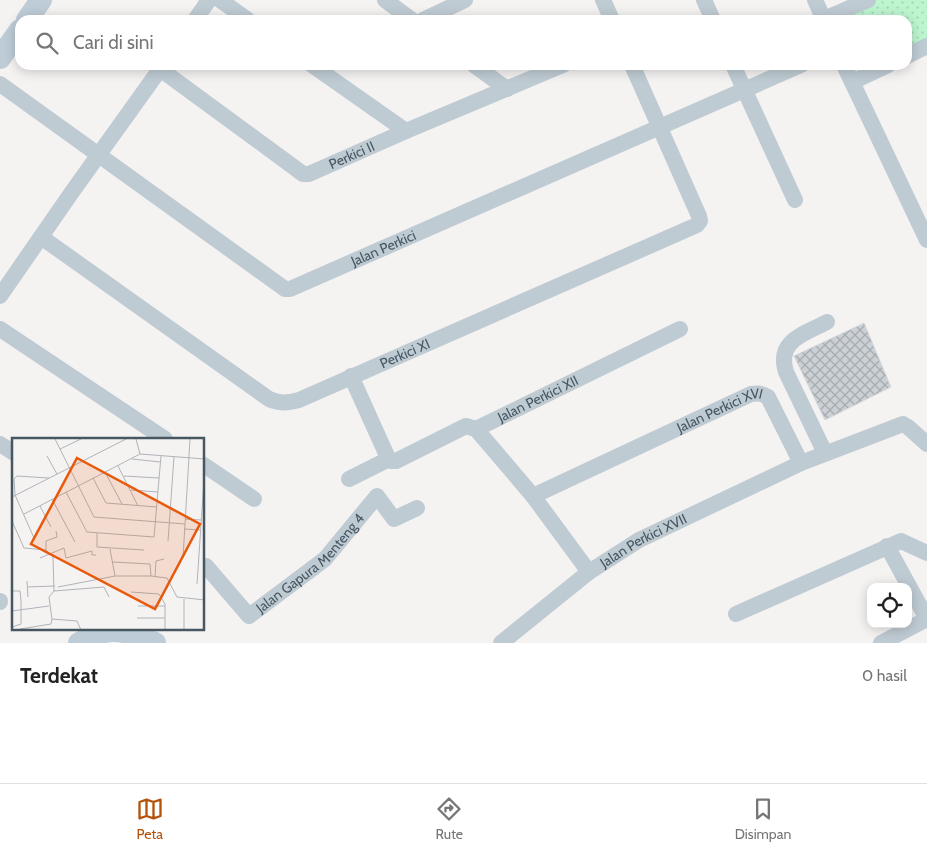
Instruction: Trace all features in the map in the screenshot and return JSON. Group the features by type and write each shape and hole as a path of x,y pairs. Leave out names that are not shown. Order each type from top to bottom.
{"street":[{"path":"30,15 41,0"},
{"path":"198,15 209,0"},
{"path":"220,0 241,15"},
{"path":"384,0 405,15"},
{"path":"434,15 465,0"},
{"path":"603,0 610,15"},
{"path":"704,0 711,15"},
{"path":"815,0 822,15"},
{"path":"833,15 868,0"},
{"path":"0,58 15,37"},
{"path":"912,54 927,46"},
{"path":"0,296 160,70"},
{"name":"Perkici II","path":"166,70 303,174 309,174 552,70"},
{"path":"319,70 406,131"},
{"path":"481,70 507,89"},
{"path":"634,70 660,128"},
{"path":"736,70 795,200"},
{"name":"Jalan Perkici","path":"0,84 285,289 290,289 790,70"},
{"path":"846,70 927,240"},
{"path":"852,82 877,70"},
{"name":"Perkici XI","path":"41,237 269,399 278,403 294,401 697,224 700,221 699,216 660,128"},
{"path":"825,453 786,372 784,355 787,346 827,322"},
{"path":"0,329 164,438"},
{"name":"Jalan Perkici XII","path":"349,479 466,426 476,429 680,330"},
{"path":"351,376 392,460"},
{"name":"Jalan Perkici XVI","path":"533,496 751,394 757,393 762,393 768,397 801,462"},
{"path":"801,462 903,424 927,444"},
{"path":"476,429 533,496 589,572"},
{"path":"0,444 12,452"},
{"name":"Jalan Perkici XVII","path":"501,643 589,572 638,540 801,462"},
{"path":"205,466 254,499"},
{"name":"Jalan Gapura Menteng 4","path":"205,567 249,616 325,559 377,496 394,520 417,508"},
{"path":"736,614 901,541 927,554"},
{"path":"881,643 927,619 887,546"},
{"path":"79,643 106,630 120,631 150,639"}],"green space":[{"path":"868,0 927,0 927,46 912,54 912,15 835,15"}],"building":[{"path":"864,323 891,387 825,420 794,356"}]}
